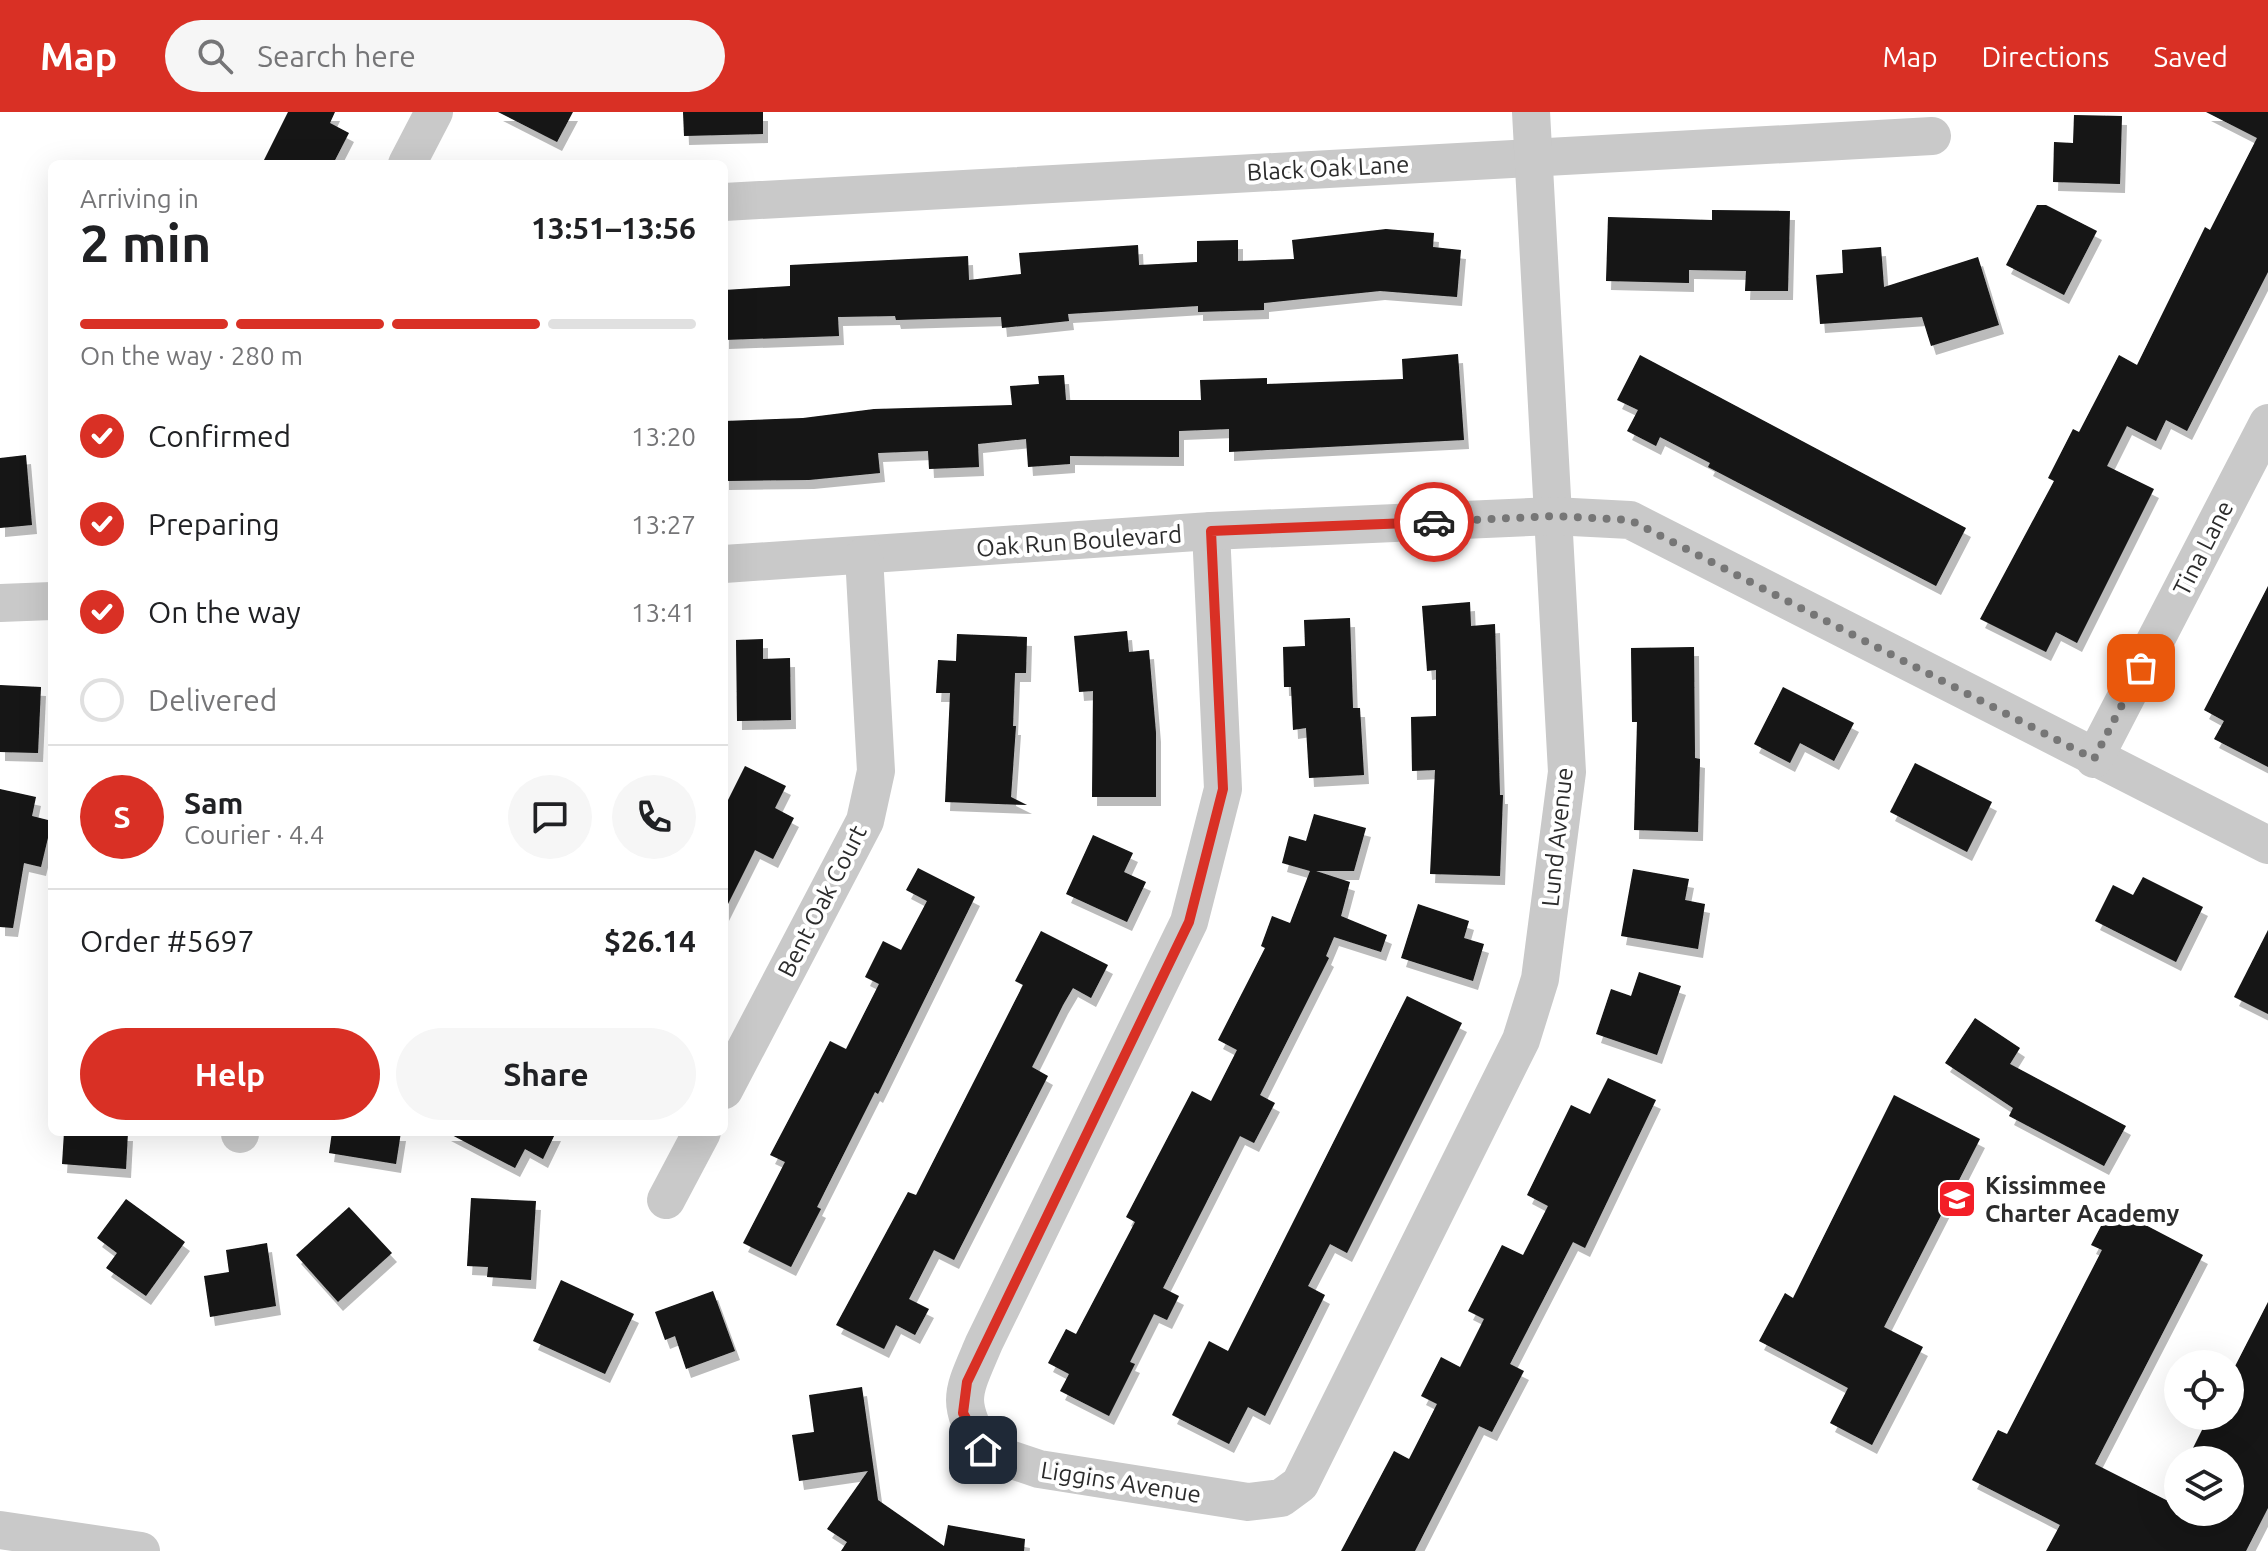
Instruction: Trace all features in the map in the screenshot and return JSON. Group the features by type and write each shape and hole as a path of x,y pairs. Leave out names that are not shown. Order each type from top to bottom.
{"street":[{"path":"411,160 434,112"},
{"name":"Lund Avenue","path":"1281,1498 1300,1484 1321,1442 1521,1040 1540,979 1567,772 1531,112"},
{"name":"Black Oak Lane","path":"728,202 1932,136"},
{"name":"Tina Lane","path":"2094,759 2268,423"},
{"name":"Oak Run Boulevard","path":"728,564 1211,531 1553,516 1630,520 2268,845"},
{"name":"Liggins Avenue","path":"1211,531 1223,789 1198,893 1189,922 984,1343 967,1382 963,1413 983,1450 1039,1469 1248,1502 1281,1498"},
{"name":"Bent Oak Court","path":"728,1082 865,821 876,771 864,556"},
{"path":"0,603 48,601"},
{"path":"666,1200 700,1136"},
{"path":"0,1530 141,1551"}],"building":[{"path":"288,112 335,112 330,123 349,133 335,160 264,160"},
{"path":"498,112 573,112 557,142"},
{"path":"683,112 763,112 763,134 684,136"},
{"path":"2206,112 2268,112 2268,272 2187,431 2166,420 2156,441 2127,426 2107,466 2154,489 2077,643 2056,632 2046,652 1980,619 2054,481 2048,478 2073,429 2079,432 2119,355 2137,365 2205,227 2210,230 2257,138"},
{"path":"2074,115 2122,116 2120,184 2053,182 2054,142 2073,143"},
{"path":"2037,205 2046,205 2097,231 2064,295 2006,265"},
{"path":"1712,210 1790,211 1788,291 1745,291 1746,271 1689,270 1689,283 1606,281 1608,217 1712,220"},
{"path":"1386,229 1434,233 1433,247 1461,250 1457,297 1380,291 1264,303 1264,310 1198,312 1198,306 1068,314 1069,321 1002,328 1001,317 896,320 895,316 838,317 839,336 728,340 728,290 790,286 790,265 968,256 969,280 1021,274 1019,253 1138,245 1139,265 1197,262 1197,241 1238,240 1238,261 1294,259 1292,240"},
{"path":"1881,247 1884,287 1978,257 1999,325 1931,346 1922,317 1820,324 1816,275 1843,273 1842,250"},
{"path":"1458,354 1464,440 1229,452 1229,429 1179,431 1179,457 1070,456 1070,464 1028,467 1026,439 978,444 979,467 929,469 928,451 878,453 880,473 809,480 728,481 728,421 803,418 874,409 1012,405 1010,386 1039,384 1038,376 1064,375 1066,400 1201,400 1200,380 1267,378 1267,384 1403,379 1402,359"},
{"path":"1640,355 1966,528 1936,586 1708,467 1710,463 1660,437 1656,446 1627,431 1638,410 1617,400"},
{"path":"26,455 32,525 0,528 0,458"},
{"path":"2268,586 2268,767 2214,739 2224,721 2204,710"},
{"path":"1470,602 1471,626 1495,624 1500,795 1503,795 1500,876 1430,874 1435,770 1412,771 1411,717 1436,716 1436,670 1427,671 1422,606"},
{"path":"1350,618 1353,708 1360,708 1364,775 1309,778 1306,728 1293,730 1291,687 1284,687 1283,647 1305,646 1304,620"},
{"path":"1127,631 1129,652 1149,650 1156,733 1156,797 1092,797 1093,691 1079,692 1074,636"},
{"path":"957,634 1027,637 1026,673 1015,673 1013,726 1016,726 1011,797 1027,805 945,802 950,693 936,693 938,660 956,661"},
{"path":"763,639 763,659 790,658 791,720 737,721 736,640"},
{"path":"1694,647 1695,758 1700,759 1698,832 1634,830 1637,722 1632,722 1631,648"},
{"path":"0,685 41,687 38,753 0,752"},
{"path":"1783,687 1854,723 1834,761 1800,743 1790,763 1754,744"},
{"path":"1915,763 1992,802 1967,852 1890,812"},
{"path":"745,766 786,786 775,808 794,818 773,859 755,850 728,904 728,800"},
{"path":"0,789 36,797 32,816 48,820 48,838 41,867 24,863 13,928 0,927"},
{"path":"1314,814 1366,828 1354,871 1316,871 1350,882 1341,916 1387,935 1381,952 1334,937 1326,956 1329,958 1260,1095 1275,1103 1254,1143 1240,1136 1163,1288 1179,1296 1167,1320 1154,1314 1130,1362 1135,1364 1109,1416 1060,1391 1069,1374 1048,1363 1066,1329 1076,1334 1135,1222 1126,1217 1192,1091 1211,1101 1237,1050 1218,1040 1265,948 1261,946 1272,916 1290,923 1310,871 1282,863 1289,836 1306,841"},
{"path":"1093,835 1133,853 1124,872 1146,882 1127,922 1066,894"},
{"path":"918,868 975,897 878,1094 875,1092 817,1207 821,1209 791,1267 743,1243 785,1162 770,1155 830,1041 846,1049 879,984 865,977 883,941 901,950 927,901 906,890"},
{"path":"1633,869 1689,879 1685,900 1705,904 1698,949 1621,936"},
{"path":"2143,877 2203,907 2176,962 2095,921 2113,885 2133,895"},
{"path":"1418,904 1469,921 1464,938 1484,944 1473,981 1401,958"},
{"path":"2268,930 2268,1014 2234,997"},
{"path":"1041,931 1108,965 1091,998 1073,988 1063,1005 1032,1067 1048,1076 954,1260 934,1250 909,1299 929,1309 915,1335 896,1325 884,1349 836,1325 908,1192 916,1195 1023,985 1015,981"},
{"path":"1639,972 1681,986 1657,1055 1596,1034 1611,989 1631,996"},
{"path":"1407,996 1462,1023 1347,1253 1330,1244 1308,1286 1325,1295 1265,1416 1248,1407 1229,1444 1172,1415 1209,1341 1228,1351"},
{"path":"1975,1018 2020,1048 2010,1064 2126,1126 2104,1166 2009,1116 2013,1108 1945,1063"},
{"path":"1608,1078 1656,1100 1585,1248 1573,1242 1510,1364 1524,1371 1492,1432 1479,1426 1415,1551 1341,1551 1394,1451 1409,1459 1437,1404 1421,1396 1441,1357 1460,1367 1484,1319 1468,1311 1502,1245 1523,1255 1548,1206 1527,1195 1571,1105 1590,1114"},
{"path":"1894,1095 1980,1139 1884,1327 1923,1347 1872,1445 1830,1423 1848,1388 1759,1341 1785,1293 1793,1298"},
{"path":"64,1136 128,1136 126,1169 62,1164"},
{"path":"331,1136 400,1136 396,1164 329,1153"},
{"path":"454,1136 554,1136 543,1159 525,1149 515,1168"},
{"path":"471,1198 536,1201 531,1280 487,1277 488,1267 467,1266"},
{"path":"126,1199 185,1242 146,1296 106,1268 117,1253 97,1238"},
{"path":"349,1207 392,1253 338,1302 296,1255"},
{"path":"2111,1207 2203,1255 2095,1464 2164,1499 2164,1526 2244,1526 2244,1446 2194,1446 2202,1430 2244,1430 2243,1350 2268,1302 2268,1508 2246,1551 2046,1551 2060,1525 1972,1480 1998,1430 2007,1434 2102,1250 2091,1245"},
{"path":"267,1243 276,1306 210,1317 204,1276 229,1272 226,1250"},
{"path":"561,1280 634,1314 605,1374 533,1341"},
{"path":"713,1291 735,1351 686,1369 675,1336 665,1340 655,1312"},
{"path":"862,1387 878,1500 944,1546 948,1525 1025,1539 1024,1551 841,1551 847,1542 827,1529 868,1471 799,1481 792,1435 814,1432 809,1395"}],"way so far":[{"path":"1434,522 1553,516 1604,516 1630,520 2094,759 2141,668"}],"place":[{"name":"Kissimmee Charter Academy","path":"1957,1199"}],"route":[{"path":"983,1450 963,1413 967,1382 1189,922 1214,833 1223,789 1211,531 1434,522"}]}
